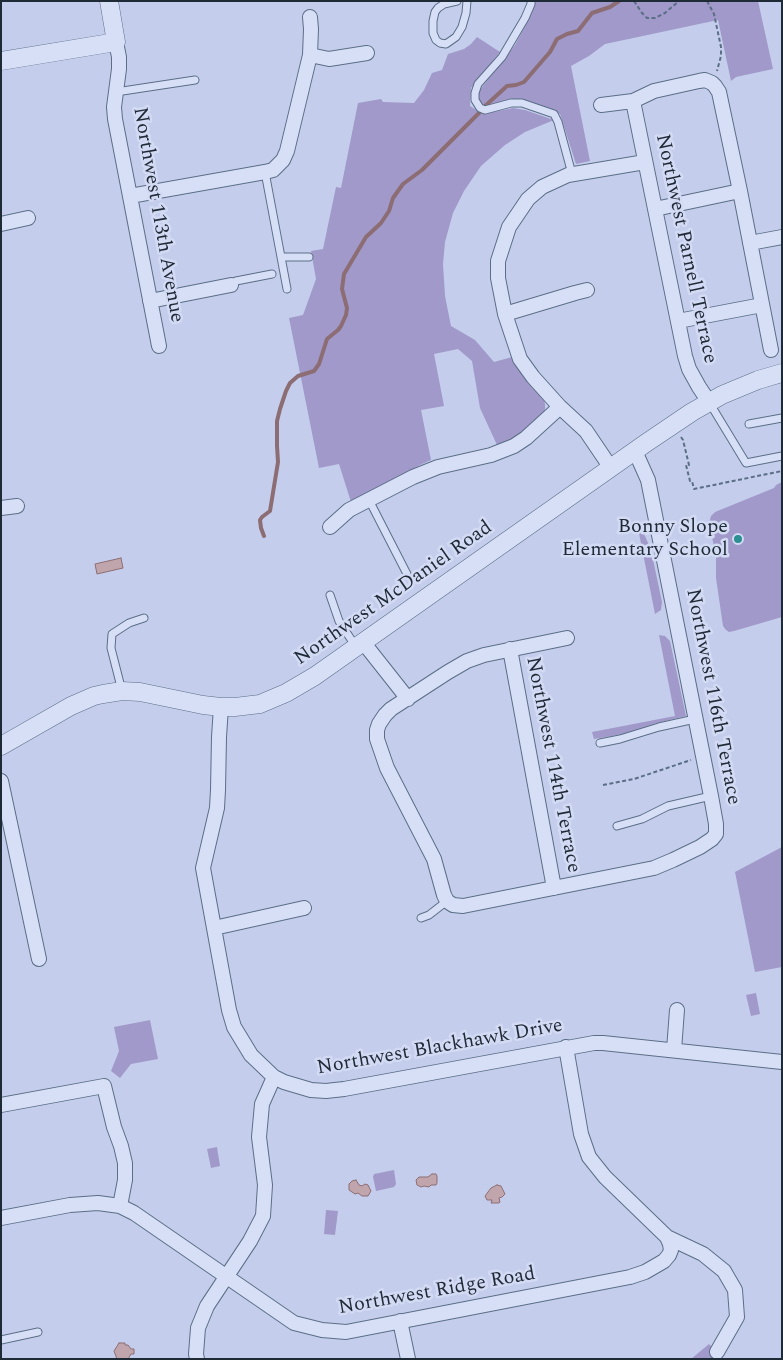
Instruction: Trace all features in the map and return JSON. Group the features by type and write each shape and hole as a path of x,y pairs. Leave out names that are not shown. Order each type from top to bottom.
{"street":[{"name":"Northwest 113th Avenue","path":"109,1 119,69 114,107 115,119 159,346"},
{"path":"130,196 273,170 283,160 287,151 310,55 310,17"},
{"path":"1,61 116,42"},
{"path":"310,55 329,59 367,53"},
{"path":"601,105 633,101 654,91 706,80 712,83 719,92 771,350"},
{"name":"Northwest Parnell Terrace","path":"633,101 685,356 698,387 709,402"},
{"path":"611,468 586,431 560,407 533,377 520,359 505,314 498,278 498,260 509,227 528,199 542,187 572,174 645,162"},
{"path":"655,209 740,192"},
{"path":"1,224 28,218"},
{"path":"750,243 782,237"},
{"path":"150,301 231,285"},
{"path":"505,314 587,290"},
{"path":"678,322 762,305"},
{"name":"Northwest McDaniel Road","path":"1,746 77,703 94,696 122,691 140,692 221,707 235,707 260,704 286,693 316,676 672,425 709,402 758,380 782,373"},
{"path":"330,527 349,510 427,470 491,455 514,446 526,438 560,407"},
{"name":"Northwest 116th Terrace","path":"554,888 654,868 709,842 715,836 716,826 711,796 648,480 635,451"},
{"path":"1,508 17,506"},
{"path":"554,888 463,906 453,905 442,890 434,859 389,773 376,736 379,724 388,712 467,661 510,649 567,638"},
{"path":"360,644 408,698"},
{"name":"Northwest 114th Terrace","path":"510,649 554,888"},
{"name":"Northwest Blackhawk Drive","path":"221,707 217,808 203,868 229,1010 234,1027 250,1055 274,1078 311,1090 335,1090 566,1047 603,1043 782,1062"},
{"path":"1,781 39,959"},
{"path":"214,928 304,908"},
{"path":"674,1050 677,1010"},
{"path":"566,1047 581,1134 589,1157 605,1177 667,1236 703,1254 724,1271 735,1290 737,1317 717,1352"},
{"path":"197,1359 198,1328 207,1306 250,1241 263,1216 265,1185 259,1137 262,1104 274,1078"},
{"path":"1,1105 104,1086 125,1163 125,1180 120,1206"},
{"name":"Northwest Ridge Road","path":"1,1218 70,1205 98,1203 120,1206 134,1213 294,1323 322,1330 346,1332 630,1277 656,1267 664,1261 671,1250 667,1236"},
{"path":"400,1321 408,1359"}],"lane":[{"path":"457,1 444,4 435,12 433,33 436,40 440,43 446,44 456,37 462,27 467,1"},
{"path":"531,1 525,18 502,57 478,84 474,93 475,100 480,108 485,110 511,103 522,103 554,114 558,122 572,174"},
{"path":"116,92 195,80"},
{"path":"265,172 287,289"},
{"path":"281,257 309,257"},
{"path":"231,285 236,281 272,274"},
{"path":"709,402 746,463 782,456"},
{"path":"749,424 782,418"},
{"path":"369,500 407,574"},
{"path":"330,595 339,622 360,644"},
{"path":"122,691 111,648 112,634 129,623 144,618"},
{"path":"600,743 695,719"},
{"path":"617,826 642,819 668,806 711,796"},
{"path":"421,918 429,915 447,899"},
{"path":"1,1340 38,1332"}],"path":[{"path":"634,1 647,18 655,18 665,13 679,1"},
{"path":"707,1 714,14 721,47 721,56 712,83"},
{"path":"672,425 683,440 689,465 686,465 694,489 782,471"},
{"path":"603,785 634,779 703,757"}],"shaded area":[{"path":"534,1 758,1 773,69 736,77 731,81 718,20 605,44 571,66 590,161 576,164 560,114 513,99 485,106 478,101 479,91 515,45 528,21"},
{"path":"477,37 500,52 471,88 470,106 483,114 513,108 554,120 525,132 505,145 481,166 464,191 453,213 445,242 443,264 445,296 451,326 475,340 494,362 512,357 525,379 544,400 545,410 522,433 511,440 497,445 480,408 472,361 458,349 434,354 444,406 421,410 431,460 351,502 339,464 319,468 289,318 303,315 316,279 311,251 323,249 336,187 341,188 358,103 381,99 383,102 414,103 424,90 432,73 442,70 448,54 464,49"},
{"path":"782,482 782,617 729,632 723,626 716,578 716,556 709,523 711,516 715,512 774,488"},
{"path":"637,523 651,550 662,602 661,610 655,614"},
{"path":"121,558 123,568 97,574 95,564"},
{"path":"659,635 665,636 670,641 686,716 623,734 594,739 592,732 675,716"},
{"path":"782,847 782,967 755,972 735,872"},
{"path":"756,993 760,1014 751,1016 746,995"},
{"path":"150,1020 158,1059 131,1064 120,1078 111,1071 119,1051 114,1027"},
{"path":"217,1147 220,1166 211,1168 207,1149"},
{"path":"394,1170 396,1184 394,1187 376,1191 374,1174"},
{"path":"432,1174 437,1176 436,1185 421,1187 417,1185 416,1180 419,1177 428,1177"},
{"path":"356,1180 359,1185 368,1185 371,1191 368,1196 355,1194 349,1190 349,1184"},
{"path":"497,1185 501,1186 505,1194 499,1198 499,1203 491,1203 492,1200 487,1200 485,1196 491,1188"},
{"path":"326,1210 338,1211 335,1235 324,1234"},
{"path":"119,1343 125,1343 131,1349 134,1349 134,1354 131,1354 128,1359 117,1359 114,1351"},
{"path":"709,1344 724,1359 691,1359"}],"waterway":[{"path":"484,107 507,86 524,82 550,52 557,39 578,31 592,13 610,7 619,1"},
{"path":"264,536 260,520 270,511 278,462 277,421 280,409 290,383 298,376 314,371 319,364 327,339 341,326 347,308 342,289 344,274 366,237 381,223 389,211 393,198 403,184 422,170 479,113"}],"place":[{"name":"Bonny Slope Elementary School","path":"738,539"}]}
